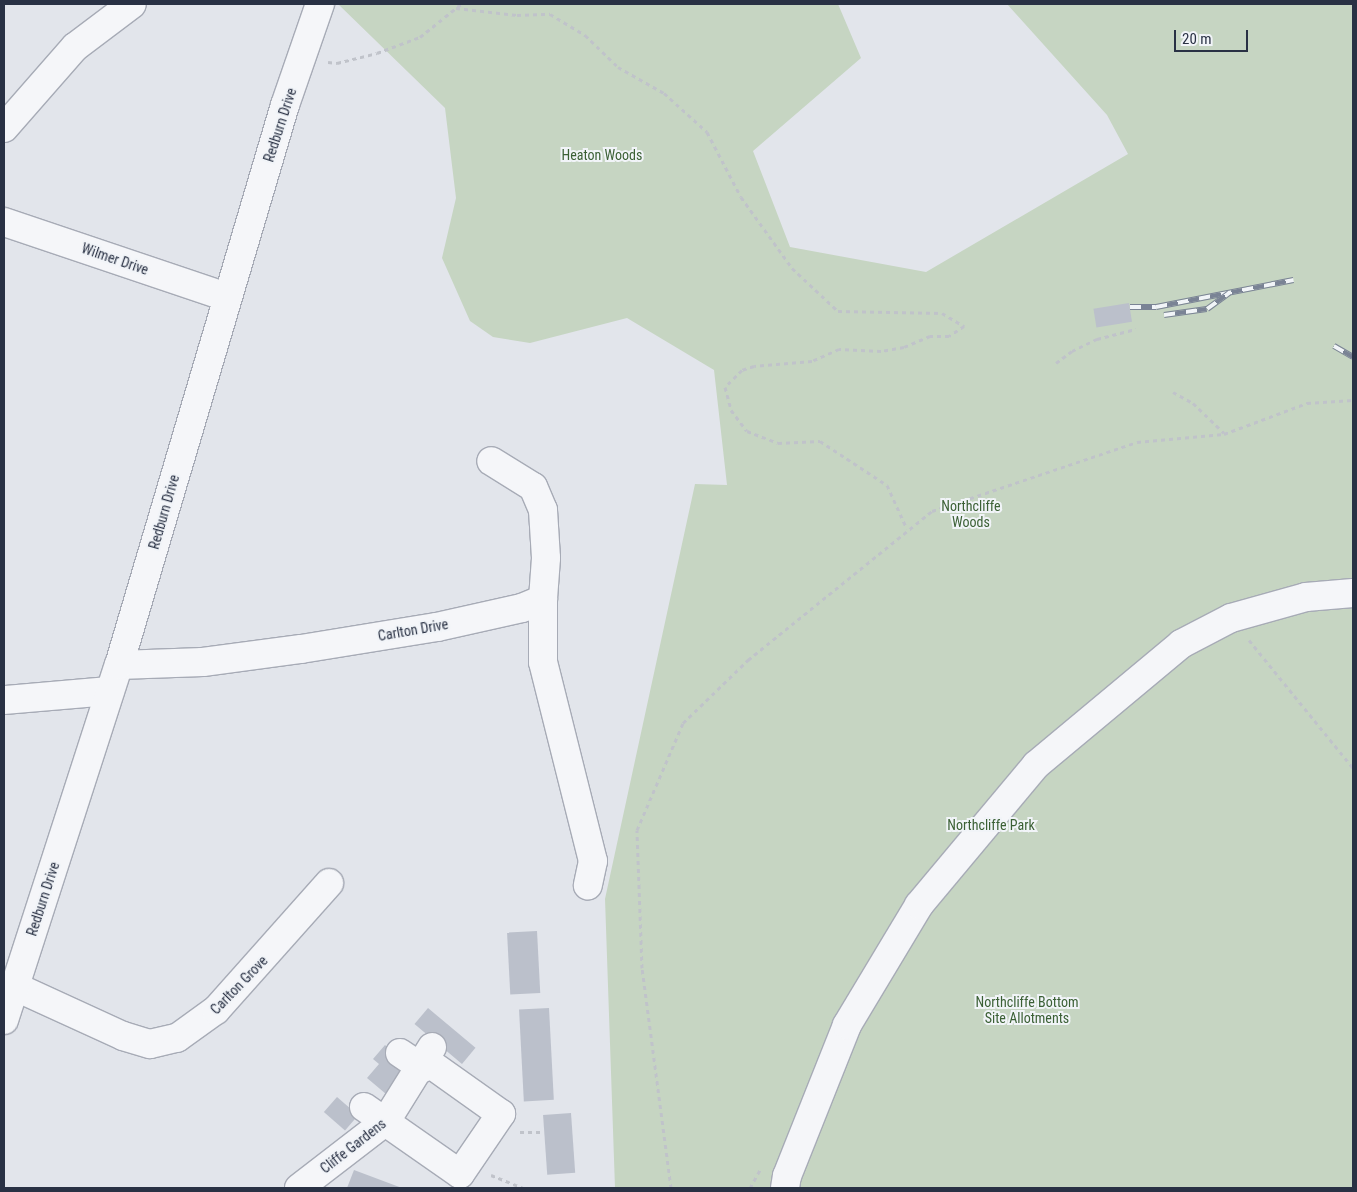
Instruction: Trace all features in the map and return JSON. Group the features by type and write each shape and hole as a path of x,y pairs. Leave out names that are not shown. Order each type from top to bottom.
{"street":[{"path":"4,128 75,47 132,4"},
{"name":"Redburn Drive","path":"4,1020 16,988 119,665 285,105 304,57 320,4"},
{"name":"Wilmer Drive","path":"4,222 227,297"},
{"path":"491,461 533,487 543,510 546,558 543,599 543,662 593,861 588,886"},
{"path":"785,1188 787,1176 846,1025 919,905 1036,766 1181,644 1231,618 1306,597 1353,593"},
{"name":"Carlton Drive","path":"119,665 202,662 310,647 437,627 522,608 543,599"},
{"path":"4,700 110,691"},
{"name":"Carlton Grove","path":"16,988 123,1036 150,1044 177,1038 216,1010 329,884"},
{"name":"Cliffe Gardens","path":"299,1188 375,1114 420,1057 501,1114 467,1165"},
{"path":"375,1114 460,1174 467,1165"}],"path":[{"path":"304,57 337,63 377,54 420,37 461,4"},
{"path":"456,8 517,15 550,14 585,35 618,67 664,93 706,132 741,197 792,268 838,310 942,313 964,326 950,336 930,336 904,347 880,351 838,349 812,360 754,366 742,370 725,387 731,410 747,431 778,443 820,441 887,485 907,529"},
{"path":"1056,363 1072,351 1097,339 1136,329"},
{"path":"1173,392 1193,403 1224,434"},
{"path":"671,1188 642,968 637,830 683,723 748,660 907,529 932,511 1137,442 1224,434 1306,403 1353,400"},
{"path":"1231,618 1353,768"},
{"path":"467,1165 523,1188"}],"green space":[{"name":"Northcliffe Park","path":"338,4 838,4 861,58 753,151 790,247 926,272 1128,154 1107,115 1007,4 1353,4 1353,1188 615,1188 605,899 695,484 727,485 714,370 627,318 530,343 493,337 470,321 442,258 456,198 445,108"}],"building":[{"path":"1129,303 1132,322 1096,327 1093,309"},
{"path":"537,931 540,993 510,994 507,933"},
{"path":"428,1008 475,1048 462,1064 415,1024"},
{"path":"549,1008 554,1100 524,1101 519,1010"},
{"path":"385,1045 410,1067 386,1094 367,1078 379,1064 373,1059"},
{"path":"337,1097 358,1115 345,1130 324,1112"},
{"path":"571,1113 575,1173 547,1175 543,1115"},
{"path":"354,1170 402,1188 347,1188"}],"railway":[{"path":"1130,307 1156,307 1293,280"},
{"path":"1164,315 1207,309 1229,293"},
{"path":"1334,346 1353,357"}],"park label":[{"name":"Heaton Woods","path":"602,155"},
{"name":"Northcliffe Woods","path":"971,514"},
{"name":"Northcliffe Bottom Site Allotments","path":"1027,1010"}]}
